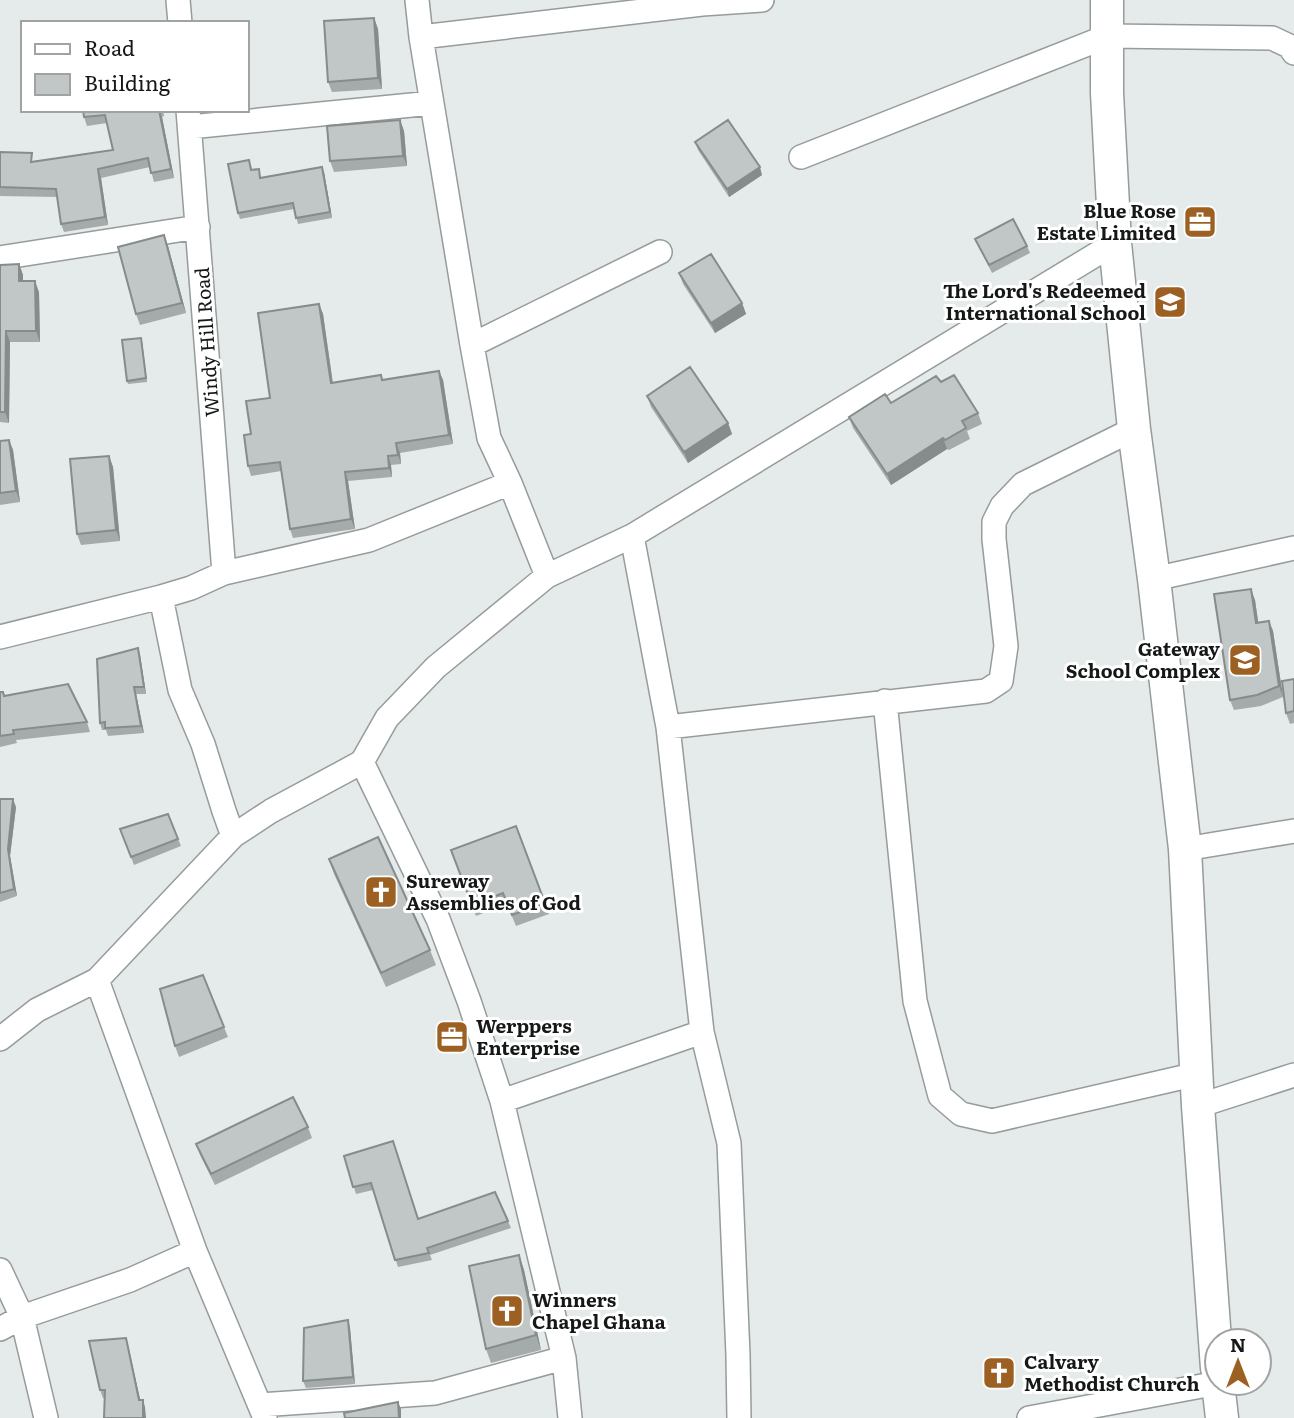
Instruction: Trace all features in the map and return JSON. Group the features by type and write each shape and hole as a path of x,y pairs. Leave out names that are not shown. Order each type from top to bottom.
{"street":[{"path":"178,0 180,21"},
{"path":"417,0 489,438 547,576"},
{"path":"421,37 702,2 762,0"},
{"path":"1107,0 1107,93 1115,243 1134,429 1185,849 1198,1106 1214,1327"},
{"path":"801,157 1108,36 1272,38 1289,46 1294,53"},
{"path":"189,118 432,103"},
{"name":"Windy Hill Road","path":"189,118 223,573"},
{"path":"0,258 198,227"},
{"path":"0,1039 37,1010 97,980 233,836 271,811 362,762 387,718 436,667 547,576 632,536 1115,243"},
{"path":"472,345 660,252"},
{"path":"668,727 986,691 1001,681 1006,646 994,539 994,522 1002,506 1023,484 1134,429"},
{"path":"0,638 161,597 191,588 223,573 369,540 510,483"},
{"path":"632,536 668,727 702,1032 729,1143 739,1418"},
{"path":"1154,579 1294,548"},
{"path":"161,597 180,691 203,744 233,836"},
{"path":"885,701 915,1001 940,1096 961,1114 992,1121 1197,1074"},
{"path":"362,762 438,919 502,1101 564,1358 570,1418"},
{"path":"1185,849 1294,831"},
{"path":"97,980 195,1251 263,1412 435,1393 564,1358"},
{"path":"502,1101 702,1032"},
{"path":"1198,1106 1294,1075"},
{"path":"0,1329 22,1317 130,1280 195,1251"},
{"path":"0,1270 22,1317 46,1418"},
{"path":"1029,1418 1203,1386"},
{"path":"1220,1397 1222,1418"}],"building":[{"path":"374,18 378,78 328,82 324,21"},
{"path":"83,112 159,112 171,169 151,173 148,158 98,169 105,217 61,224 56,189 0,187 0,152 32,153 31,162 113,150 105,115 84,117"},
{"path":"400,120 403,156 330,161 327,126"},
{"path":"728,120 760,167 727,189 695,142"},
{"path":"249,160 251,170 259,169 260,178 322,167 330,212 296,218 293,203 238,213 228,164"},
{"path":"1013,219 1027,246 989,265 975,239"},
{"path":"164,235 182,303 136,314 118,247"},
{"path":"711,254 742,303 711,323 679,273"},
{"path":"19,264 19,281 35,281 36,331 6,331 5,412 0,412 0,265"},
{"path":"319,304 331,383 381,375 382,380 439,371 449,435 396,443 398,455 388,456 389,468 345,472 351,519 290,529 280,462 248,466 244,435 251,434 246,401 270,398 258,313"},
{"path":"141,338 146,378 127,381 122,340"},
{"path":"690,367 728,423 684,452 647,396"},
{"path":"954,375 978,413 962,421 966,428 945,440 943,438 887,474 849,417 885,394 891,403 936,376 941,382"},
{"path":"9,440 16,491 0,493 0,441"},
{"path":"109,456 116,530 77,534 70,459"},
{"path":"1251,589 1256,623 1269,621 1279,686 1257,695 1230,700 1214,594"},
{"path":"138,648 144,687 134,687 141,726 105,728 105,722 100,723 97,659"},
{"path":"1294,679 1294,711 1286,713 1282,681"},
{"path":"68,684 87,722 13,730 14,734 0,736 0,692 3,692 4,696"},
{"path":"0,799 13,799 8,849 14,889 0,893"},
{"path":"168,814 178,839 131,857 120,829"},
{"path":"516,826 545,903 512,915 503,893 472,905 451,850"},
{"path":"378,837 430,950 381,973 329,859"},
{"path":"203,975 224,1027 175,1046 160,989"},
{"path":"293,1097 308,1127 211,1174 196,1144"},
{"path":"393,1141 418,1219 495,1192 508,1221 427,1248 429,1253 395,1260 371,1183 353,1187 344,1156"},
{"path":"519,1255 536,1335 486,1349 469,1266"},
{"path":"348,1320 353,1377 303,1381 304,1328"},
{"path":"126,1338 139,1400 143,1400 143,1418 104,1418 105,1390 100,1390 89,1341"},
{"path":"398,1402 399,1418 345,1418 344,1413"}],"place":[{"name":"Blue Rose Estate Limited","path":"1200,222"},
{"name":"The Lord's Redeemed International School","path":"1170,302"},
{"name":"Gateway School Complex","path":"1245,660"},
{"name":"Sureway Assemblies of God","path":"381,892"},
{"name":"Werppers Enterprise","path":"452,1037"},
{"name":"Winners Chapel Ghana","path":"507,1311"},
{"name":"Calvary Methodist Church","path":"999,1373"}]}
